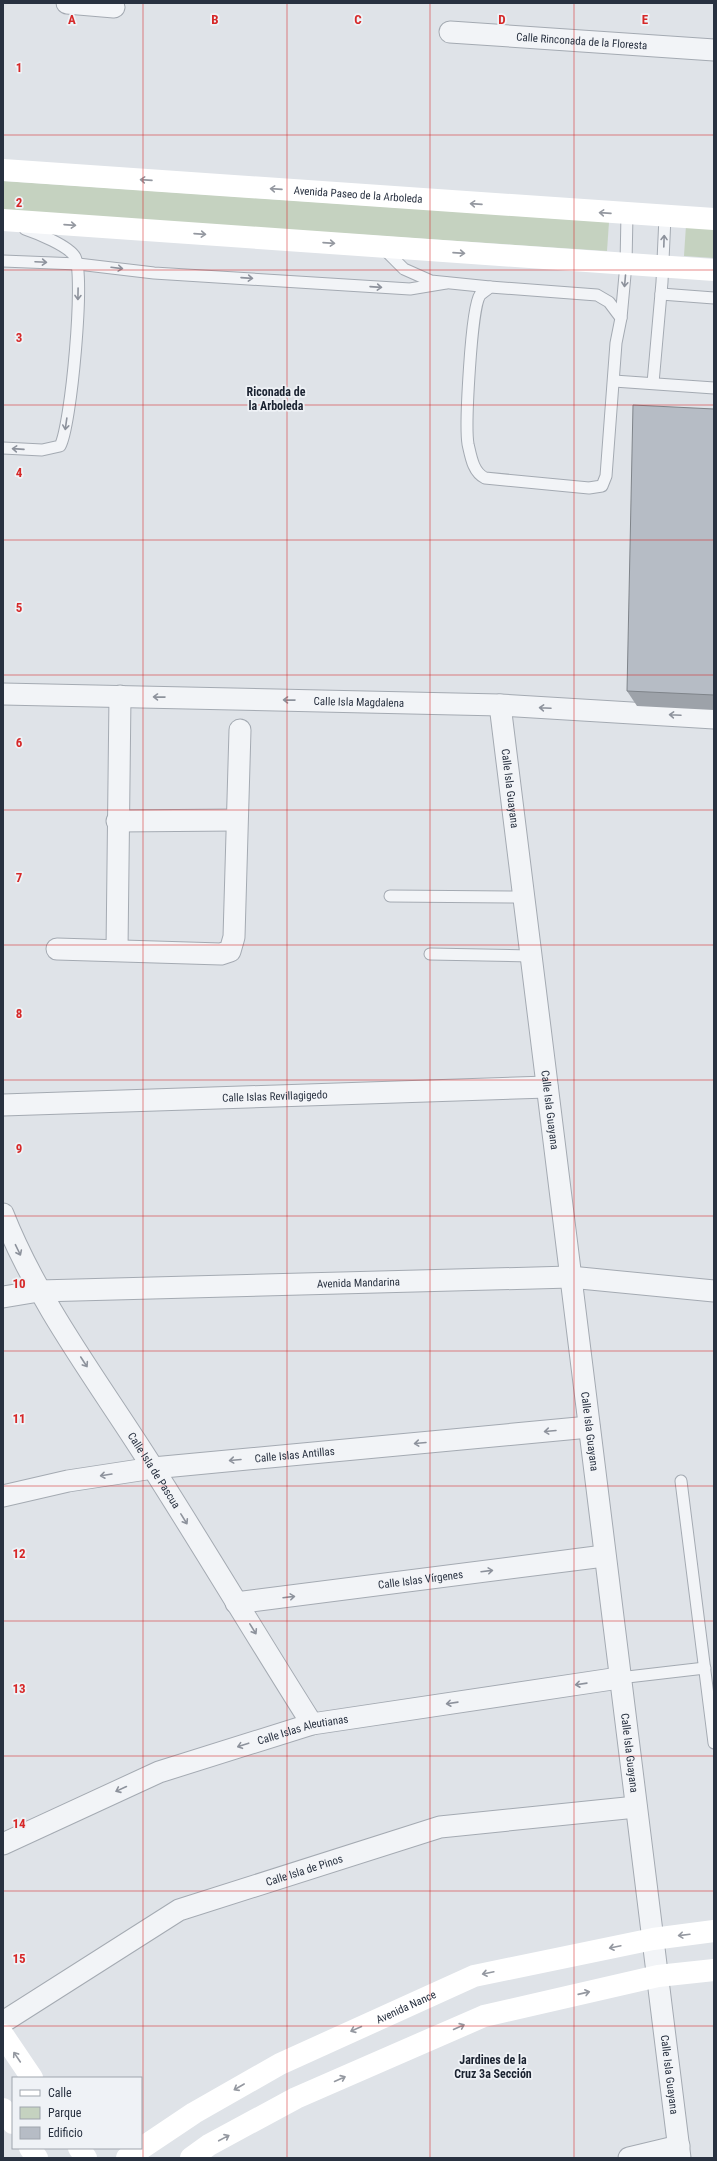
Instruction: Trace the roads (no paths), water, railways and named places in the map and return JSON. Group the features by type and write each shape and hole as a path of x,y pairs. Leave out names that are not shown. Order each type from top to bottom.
{"street":[{"path":"67,3 114,7"},
{"name":"Calle Rinconada de la Floresta","path":"450,32 714,50"},
{"name":"Avenida Paseo de la Arboleda","path":"3,170 714,219"},
{"path":"3,221 714,270"},
{"name":"Calle Isla Magdalena","path":"3,694 500,705 714,718"},
{"path":"117,950 117,821 120,696"},
{"name":"Calle Isla Guayana","path":"500,705 619,1678 680,2152"},
{"path":"57,949 221,954 230,951 234,937 236,820 240,730"},
{"path":"117,821 236,820"},
{"name":"Calle Islas Revillagigedo","path":"3,1105 547,1087"},
{"name":"Calle Isla de Pascua","path":"3,1214 16,1247 39,1291 153,1468 236,1604 312,1724"},
{"name":"Avenida Mandarina","path":"3,1297 39,1291 570,1277 714,1291"},
{"name":"Calle Islas Antillas","path":"3,1496 68,1481 153,1468 589,1428"},
{"name":"Calle Islas Vírgenes","path":"236,1604 604,1556"},
{"name":"Calle Islas Aleutianas","path":"3,1844 159,1772 312,1724 619,1678"},
{"name":"Calle Isla de Pinos","path":"3,2022 179,1910 440,1826 636,1807"},
{"name":"Avenida Nance","path":"142,2148 194,2113 280,2064 474,1976 653,1939 714,1931"},
{"path":"191,2158 209,2145 296,2098 484,2016 658,1976 714,1970"},
{"path":"3,2035 31,2077"},
{"path":"3,2109 12,2122"},
{"path":"31,2149 37,2158"},
{"path":"80,2149 86,2158"},
{"name":"Avenida Nance","path":"127,2158 140,2149"},
{"path":"629,2158 680,2152"}],"lane":[{"path":"490,287 480,296 476,309 469,367 467,431 474,467 479,475 486,478 589,488 602,486 606,476 616,343 621,318 626,264 627,214"},
{"path":"653,383 663,267 665,216"},
{"path":"3,221 38,234 57,244 74,254 78,264 75,340 70,400 63,441 60,446 51,450 3,448"},
{"path":"382,247 404,269 431,281 597,295 609,302 621,318"},
{"path":"3,260 78,264 154,273 410,289 446,283"},
{"path":"661,294 714,298"},
{"path":"614,381 714,388"},
{"path":"390,896 524,897"},
{"path":"430,954 531,956"},
{"path":"681,1481 714,1743"},
{"path":"619,1678 705,1668"}],"district":[{"name":"Riconada de la Arboleda","path":"276,399"},
{"name":"Jardines de la Cruz 3a Sección","path":"493,2067"}]}
